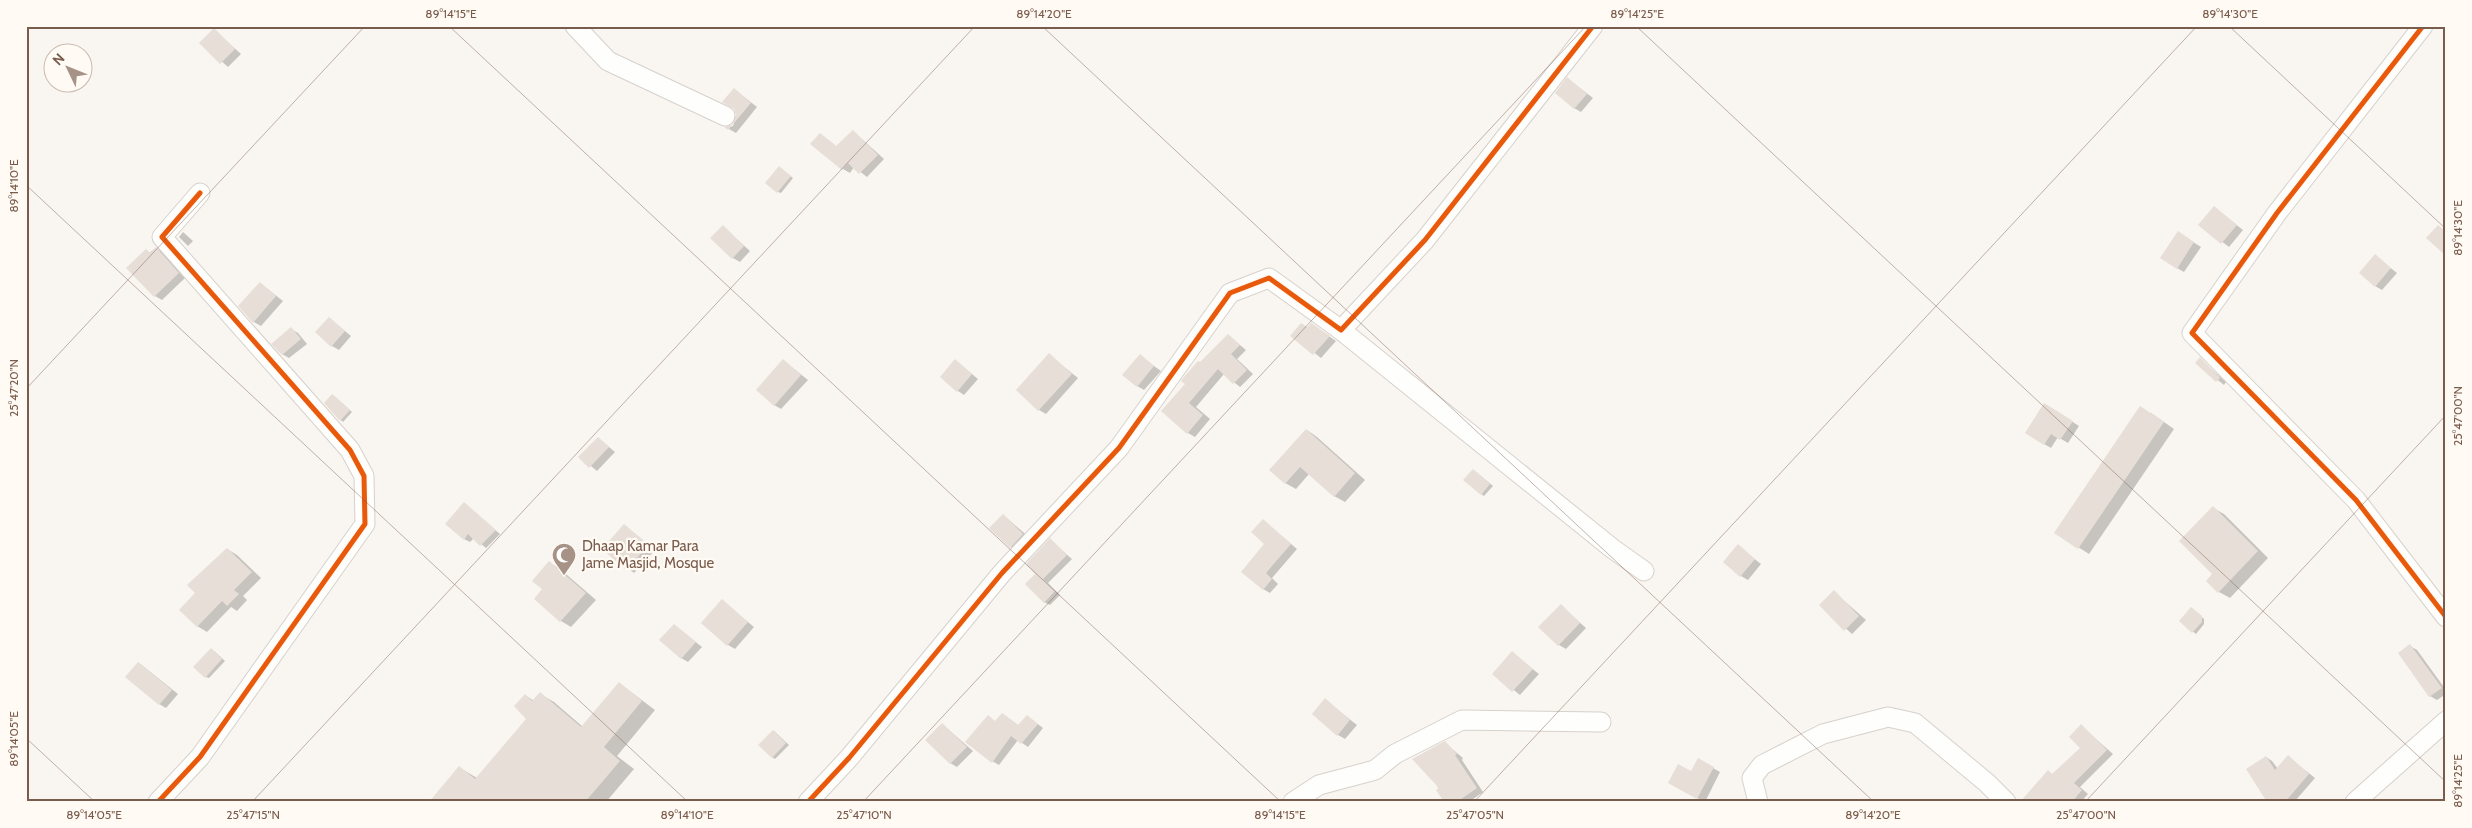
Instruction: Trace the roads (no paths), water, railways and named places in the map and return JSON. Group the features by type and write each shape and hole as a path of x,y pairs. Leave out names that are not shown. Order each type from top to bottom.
{"street":[{"path":"575,26 608,61 725,116"},
{"path":"1341,330 1425,240 1593,26"},
{"path":"2423,26 2277,212 2192,333 2356,500 2446,617"},
{"path":"158,802 200,757 365,524 364,476 350,450 162,237 200,193"},
{"path":"808,802 849,758 1002,573 1119,448 1230,293 1269,278 1341,330 1613,550 1644,571"},
{"path":"1758,802 1752,778 1762,765 1823,734 1888,716 1915,723 1988,783 2006,802"},
{"path":"1293,802 1319,786 1375,770 1395,754 1462,720 1601,722"},
{"path":"2355,802 2446,721"}],"place":[{"name":"Dhaap Kamar Para Jame Masjid, Mosque","path":"564,576"}]}
